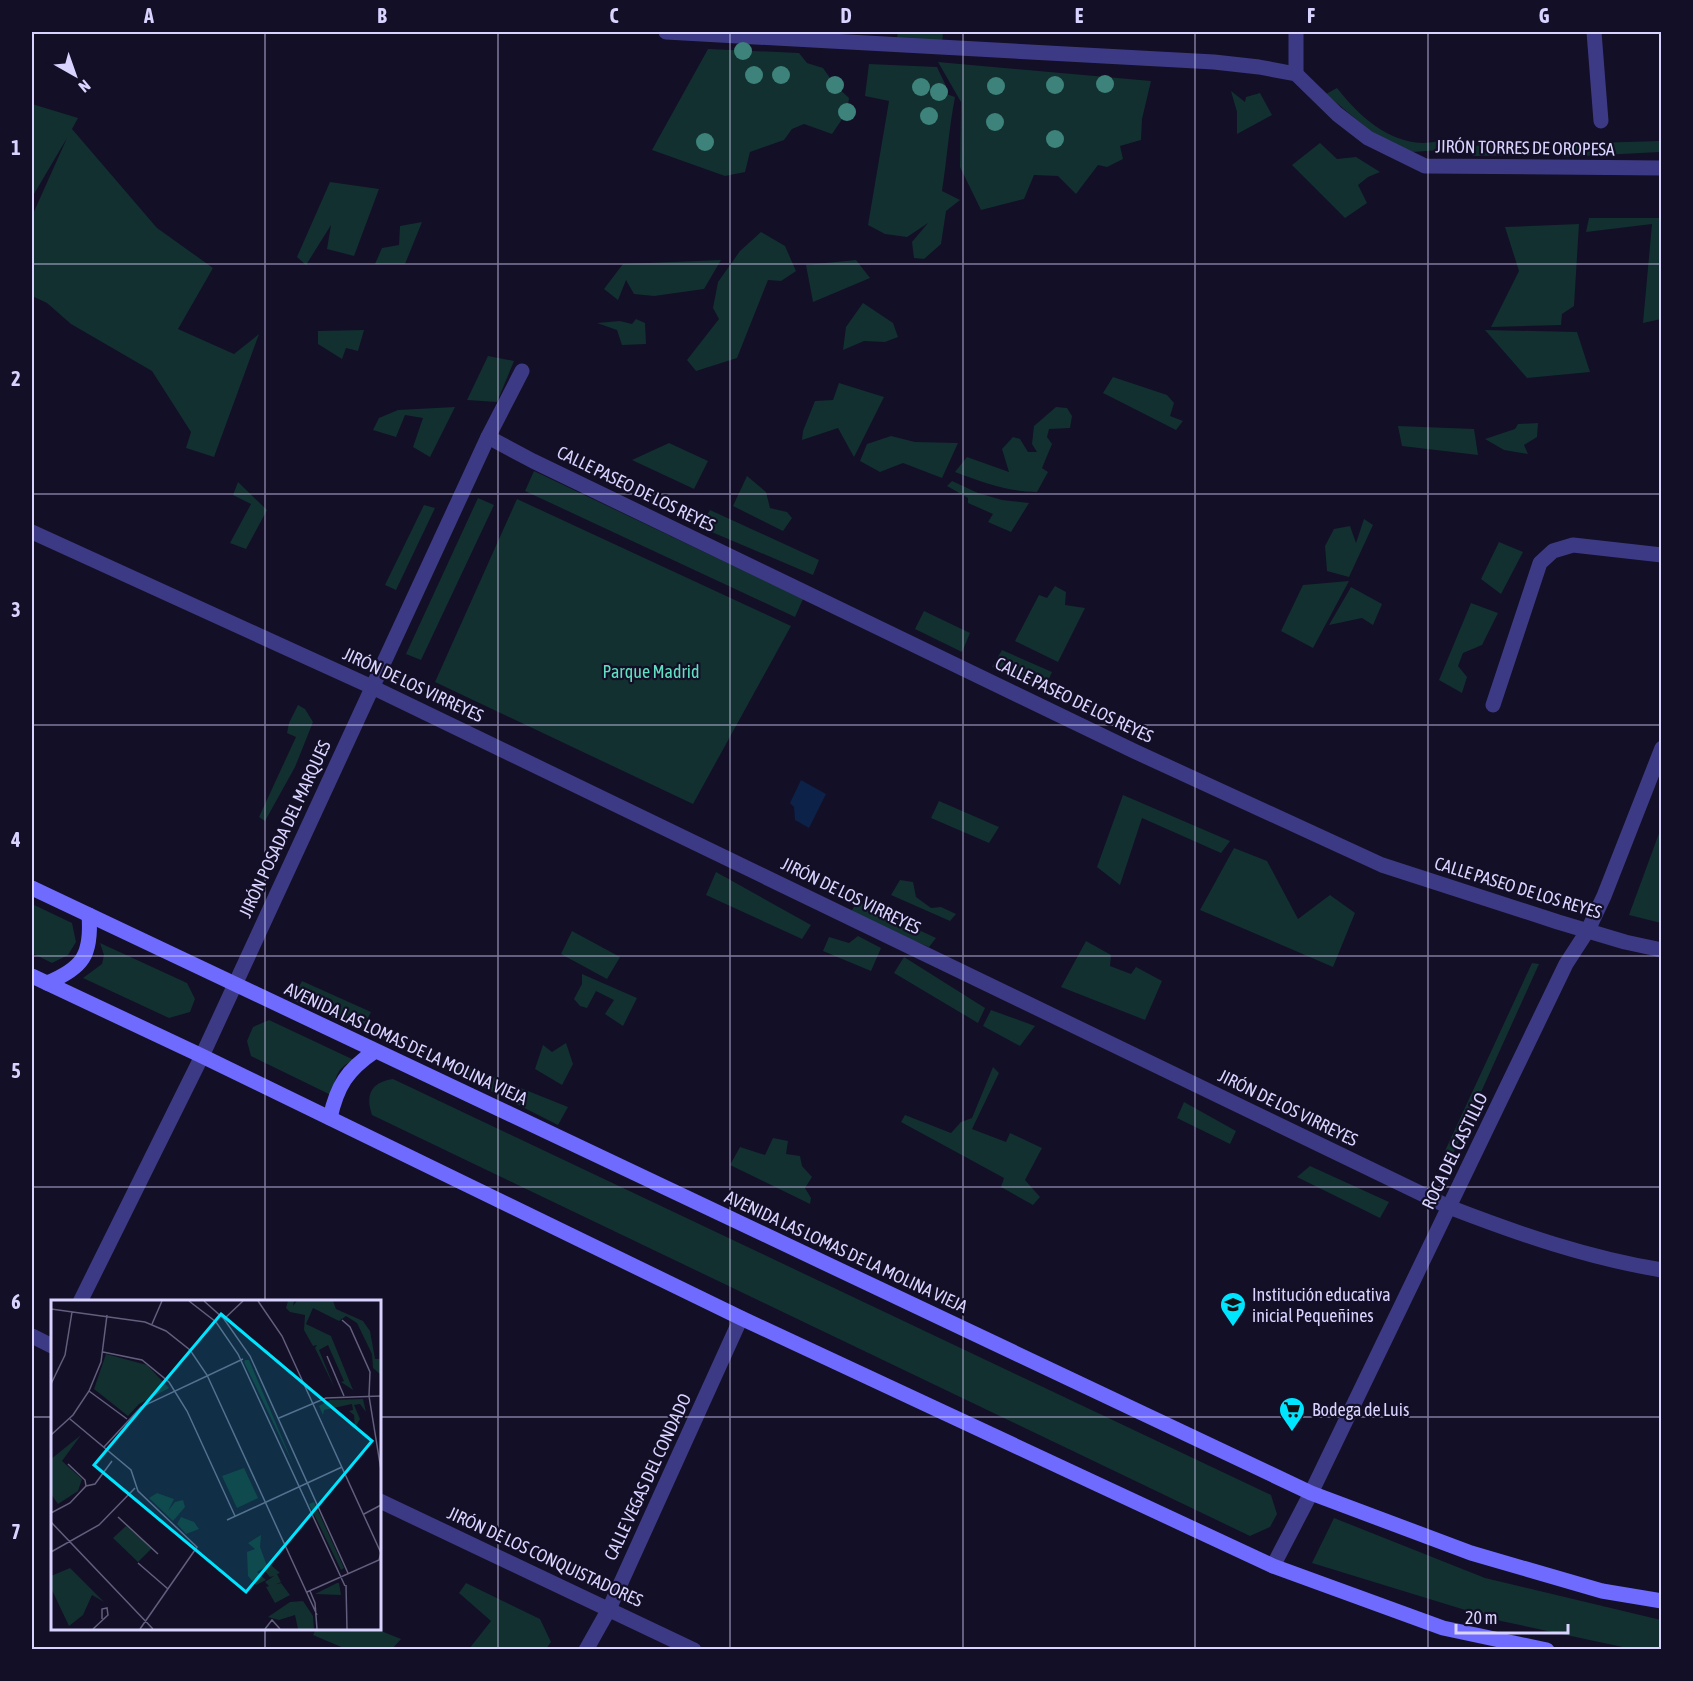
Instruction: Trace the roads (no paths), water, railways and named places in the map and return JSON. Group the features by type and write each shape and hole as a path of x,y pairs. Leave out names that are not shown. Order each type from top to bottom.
{"street":[{"path":"666,32 1214,62 1296,74 1296,32"},
{"path":"1594,32 1601,121"},
{"name":"JIRÓN TORRES DE OROPESA","path":"1296,74 1337,114 1368,138 1425,166 1662,168"},
{"name":"JIRÓN POSADA DEL MARQUES","path":"81,1300 202,1056 488,437 522,370"},
{"name":"CALLE PASEO DE LOS REYES","path":"488,437 533,461 1125,747 1382,865 1625,942 1662,950"},
{"name":"JIRÓN DE LOS VIRREYES","path":"32,532 372,687 1449,1208 1519,1234 1591,1256 1662,1270"},
{"path":"1493,705 1540,563 1553,551 1573,545 1662,555"},
{"name":"ROCA DEL CASTILLO","path":"1273,1566 1311,1493 1566,963 1588,930 1604,896 1662,748"},
{"name":"AVENIDA LAS LOMAS DE LA MOLINA VIEJA","path":"32,888 1311,1493 1472,1553 1602,1591 1662,1601"},
{"path":"47,983 68,975 84,959 91,937 89,915"},
{"path":"32,976 202,1056 741,1318 1273,1566 1443,1628 1547,1650"},
{"path":"330,1119 334,1097 344,1079 357,1063 375,1051"},
{"name":"CALLE VEGAS DEL CONDADO","path":"586,1650 609,1609 741,1318"},
{"path":"32,1336 51,1346"},
{"name":"JIRÓN DE LOS CONQUISTADORES","path":"381,1501 694,1650"}],"water":[{"path":"801,780 826,794 809,828 795,820 794,807 790,803"}],"place":[{"name":"Institución educativa inicial Pequeñines","path":"1233,1328"},
{"name":"Bodega de Luis","path":"1292,1433"}],"park label":[{"name":"Parque Madrid","path":"651,672"}]}
